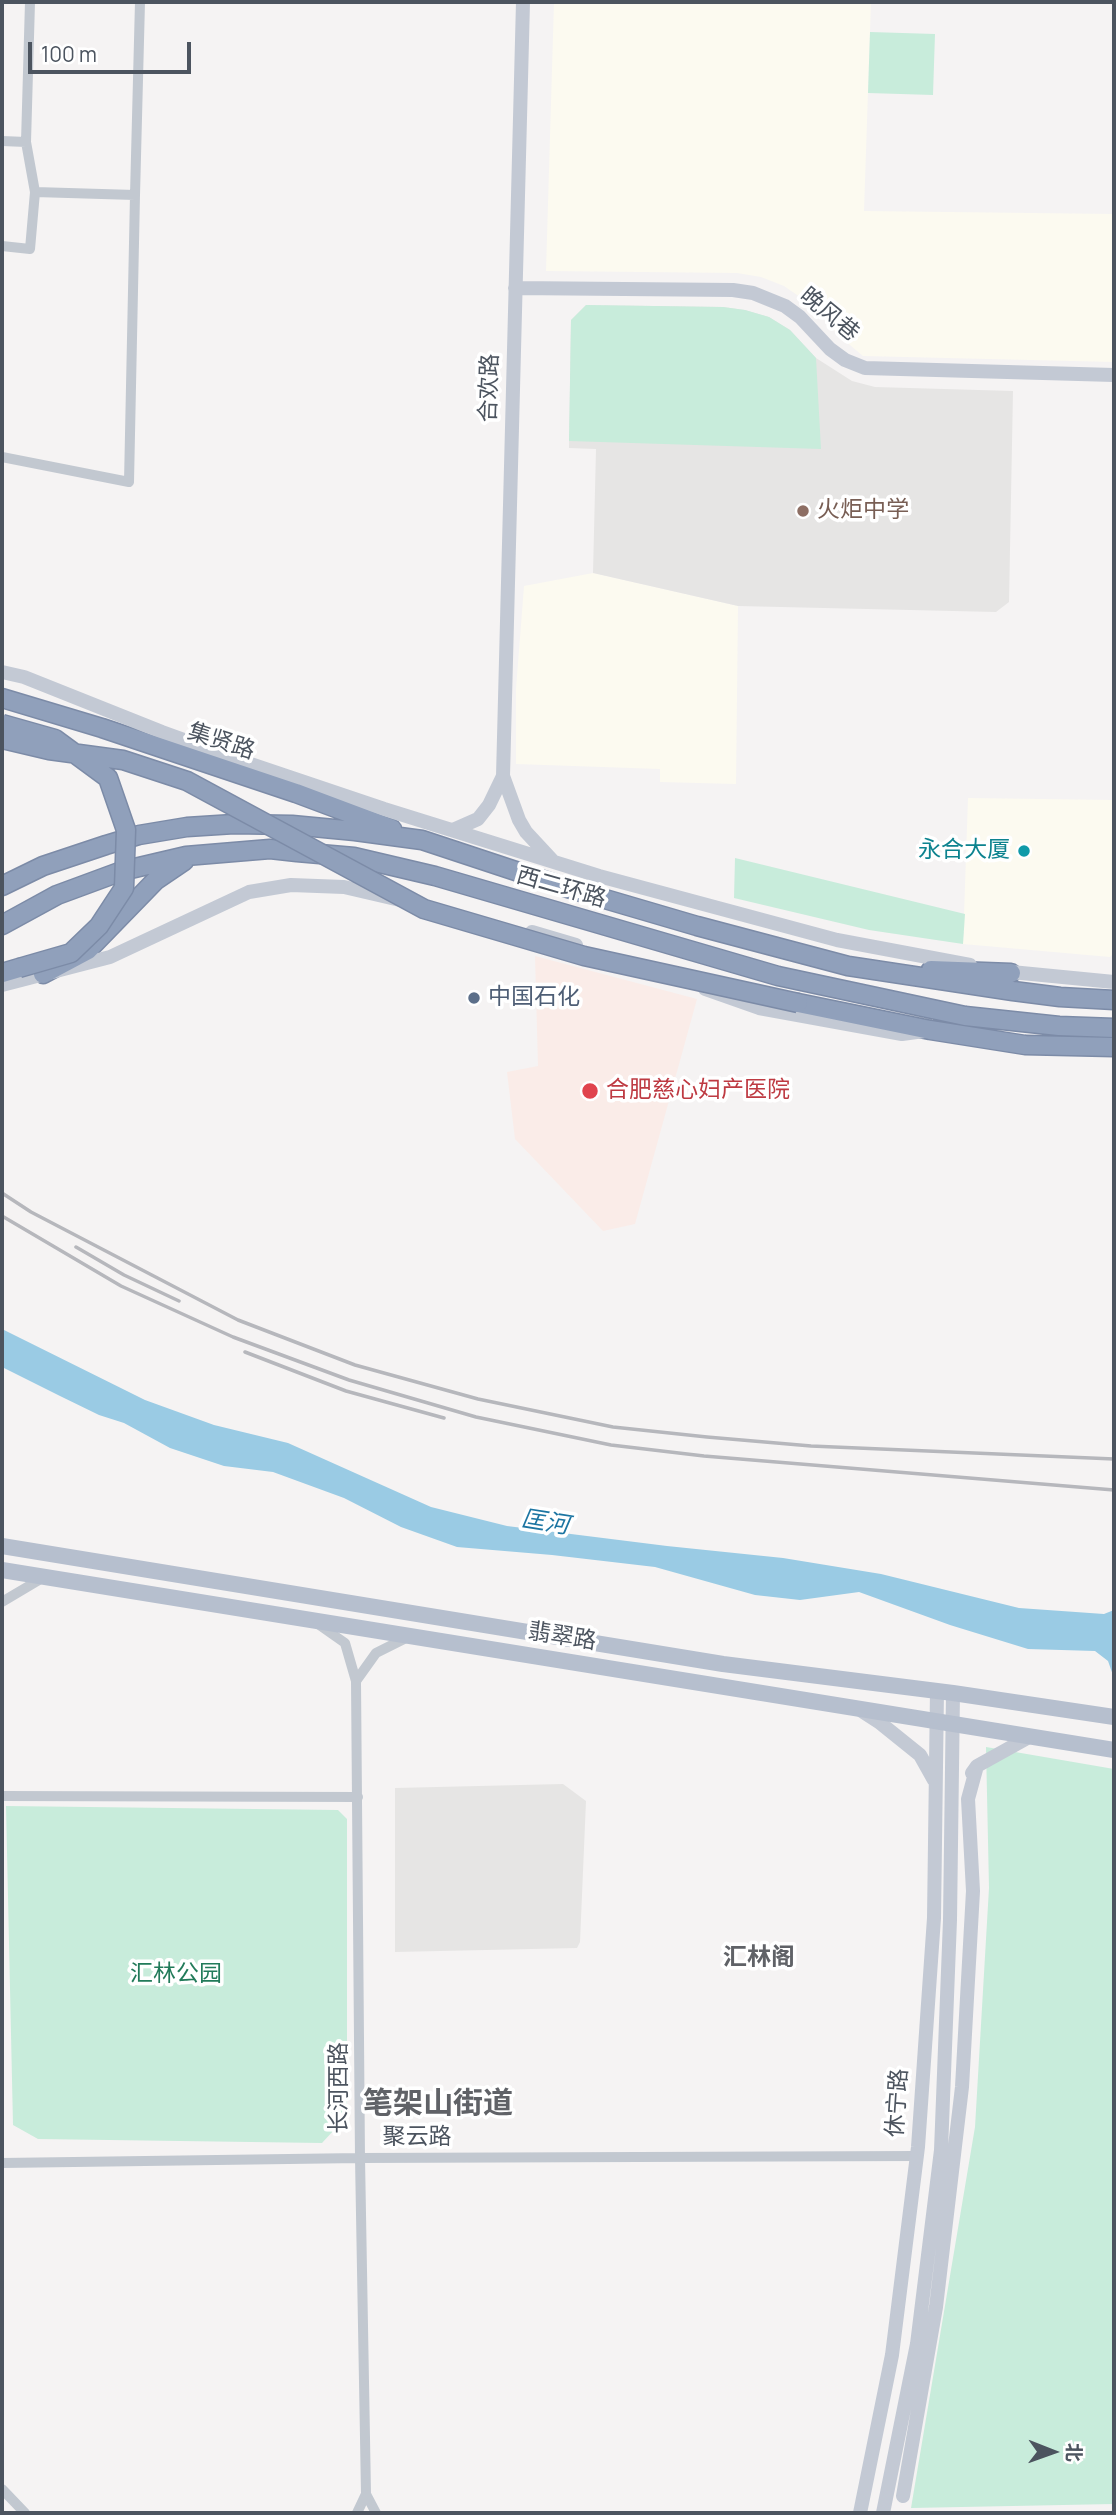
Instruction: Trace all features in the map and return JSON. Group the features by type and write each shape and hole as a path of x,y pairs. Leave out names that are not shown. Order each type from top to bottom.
{"highway":[{"name":"集贤路","path":"2,698 296,793 422,840"},
{"path":"2,724 55,738 108,778 126,830 124,888 99,926 71,953 10,971"},
{"path":"2,739 50,750 122,760 187,781 424,909 584,956 930,1030 1025,1045 1114,1047"},
{"path":"192,758 303,781"},
{"name":"西二环路","path":"2,886 43,866 139,835 187,827 234,824 292,825 422,840 564,887 696,926 848,966 1013,991 1114,1000"},
{"name":"西二环路","path":"2,925 57,895 122,871 198,855 270,849 354,857 435,876 778,976 965,1016 1059,1026 1114,1028"},
{"path":"43,974 88,950 156,880 176,865 198,855"},
{"path":"848,966 1012,973"},
{"path":"798,1003 965,1016"}],"main road":[{"name":"翡翠路","path":"2,1546 723,1664 1114,1717"},
{"name":"翡翠路","path":"2,1570 1114,1750"}],"street":[{"path":"2,246 30,249 35,192 26,142 30,2"},
{"path":"2,457 129,482 140,2"},
{"name":"合欢路","path":"503,776 523,2"},
{"path":"2,141 26,142"},
{"path":"35,192 135,195"},
{"name":"晚风巷","path":"515,288 733,290 754,293 785,306 800,317 830,349 845,360 864,368 1114,375"},
{"path":"2,672 24,677 162,732 303,781 599,876 837,940 1012,973 1114,982"},
{"path":"453,830 478,819 489,805 503,776"},
{"path":"503,776 526,832 553,861"},
{"path":"2,985 110,957 248,892 291,885 344,887 554,938 759,1008 902,1034 930,1030"},
{"path":"2,1602 45,1577"},
{"name":"长河西路","path":"312,1620 345,1643 356,1681 366,2494"},
{"path":"356,1681 376,1653 411,1636"},
{"name":"休宁路","path":"860,2513 892,2355 917,2156 934,1918 935,1784 944,1722 945,1692"},
{"path":"858,1708 880,1722 920,1755 935,1784"},
{"name":"休宁路","path":"883,2513 917,2344 940,2150 950,1920 951,1798 944,1722"},
{"path":"951,1798 977,1766 1031,1736"},
{"path":"903,2496 936,2307 961,2087 973,1891 968,1799 977,1766"},
{"path":"2,1796 358,1797"},
{"name":"聚云路","path":"2,2163 360,2158 917,2156"},
{"path":"2,2489 24,2513"},
{"path":"357,2513 366,2494"},
{"path":"366,2494 376,2513"}],"shaded area":[{"path":"554,2 871,2 864,211 1114,214 1114,362 863,356 838,335 816,308 784,286 761,277 737,273 546,271"},
{"name":"火炬中学","path":"586,305 723,307 745,310 769,317 790,330 816,358 852,381 875,387 1013,391 1009,602 996,612 738,606 593,573 596,449 569,448 571,320"},
{"path":"593,573 738,606 736,784 660,782 660,769 516,764 516,689 524,586"},
{"path":"968,798 1114,800 1114,953 1110,957 963,944"},
{"name":"合肥慈心妇产医院","path":"535,956 697,999 635,1224 603,1231 515,1139 507,1072 538,1066"},
{"path":"563,1784 586,1801 580,1942 577,1948 395,1952 395,1788"}],"green space":[{"path":"870,32 935,34 933,95 868,93"},
{"path":"586,305 723,307 769,317 790,330 816,358 821,449 569,441 571,320"},
{"path":"735,858 965,914 963,944 869,930 734,898"},
{"path":"986,1747 1114,1769 1114,2504 911,2508 975,2127 989,1888"},
{"name":"汇林公园","path":"6,1806 338,1810 347,1819 347,2116 322,2143 38,2139 13,2125"}],"water":[{"path":"2,1329 145,1400 214,1425 288,1443 431,1507 507,1526 783,1558 881,1574 1019,1608 1104,1614 1114,1610 1114,1678 1108,1661 1095,1651 1028,1649 950,1625 859,1592 800,1600 755,1595 655,1567 457,1547 401,1527 344,1498 273,1472 224,1466 170,1448 124,1423 99,1415 2,1367"}],"railway":[{"path":"2,1193 31,1212 238,1320 355,1365 478,1399 613,1427 707,1437 811,1446 1114,1459"},
{"path":"2,1216 121,1286 233,1337 349,1380 476,1417 611,1445 704,1456 1114,1490"},
{"path":"76,1247 124,1275 179,1301"},
{"path":"245,1352 346,1391 444,1418"}],"place":[{"name":"火炬中学","path":"803,511"},
{"name":"永合大厦","path":"1024,851"},
{"name":"中国石化","path":"474,998"},
{"name":"合肥慈心妇产医院","path":"590,1091"}],"district":[{"name":"汇林阁","path":"759,1958"},
{"name":"笔架山街道","path":"438,2105"}],"water label":[{"name":"匡河","path":"545,1523"}]}
